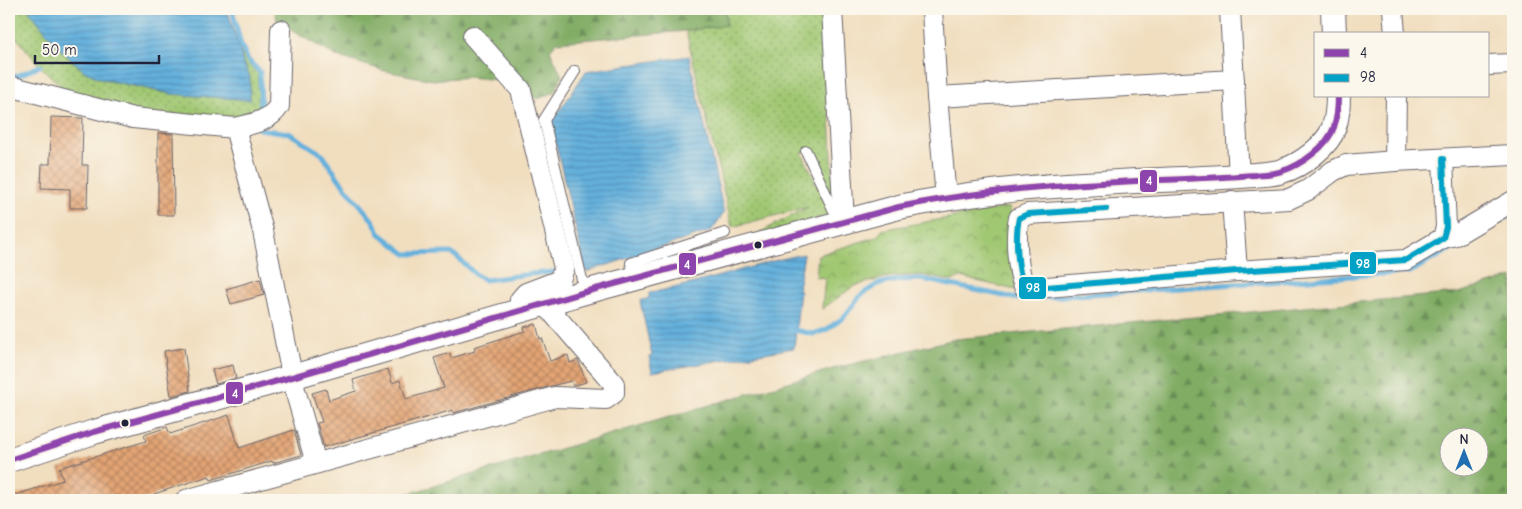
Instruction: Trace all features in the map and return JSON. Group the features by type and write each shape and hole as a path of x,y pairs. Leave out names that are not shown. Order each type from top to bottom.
{"street":[{"path":"832,9 844,221"},
{"path":"938,9 932,9 937,97 946,198"},
{"path":"1230,9 1239,177"},
{"path":"1333,9 1334,32"},
{"path":"1394,9 1395,32"},
{"path":"9,86 133,118 237,133 274,114 279,106 281,30"},
{"path":"473,36 521,90 564,268 560,280 526,293 520,300 522,311"},
{"path":"1490,65 1513,64"},
{"path":"937,97 1234,80"},
{"path":"9,460 94,432 585,292 899,207 1002,190 1239,177 1282,171 1303,161 1321,147 1334,128 1338,98"},
{"path":"1395,161 1396,98"},
{"path":"237,133 263,231 292,377 316,463"},
{"path":"1513,155 1346,165 1333,171 1308,190 1289,199 1028,214 1019,218 1017,226 1020,275 1024,286 1035,288 1237,271 1406,260 1443,238 1456,235 1513,201"},
{"path":"1443,159 1446,226 1443,238"},
{"path":"1232,201 1237,271"},
{"path":"186,500 555,397 606,399 614,393 614,384 545,304"}],"lane":[{"path":"575,71 544,120 585,292"},
{"path":"806,151 833,208 844,221"},
{"path":"636,279 631,263 725,233"}],"green space":[{"path":"9,9 28,9 58,47 84,71 102,79 172,94 250,77 242,61 241,53 258,74 259,109 254,116 234,119 134,113 72,97 40,66 9,29"},
{"path":"274,9 725,9 726,25 686,31 557,42 550,50 562,76 555,92 538,99 498,80 469,77 433,80 385,71 336,56 278,23"},
{"path":"725,9 825,9 834,199 806,151 802,153 830,212 827,216 748,239 808,207 732,227 686,31 726,25"},
{"path":"1010,207 1015,290 960,277 952,281 921,275 888,277 854,286 822,309 825,278 816,277 818,255 879,236 881,230"},
{"path":"1513,277 1513,500 386,500 836,368 955,339 1458,293"}],"water":[{"path":"28,9 227,9 242,61 250,77 250,100 172,94 102,79 84,71 58,47"},
{"path":"689,56 724,213 711,231 586,272 551,124 586,71"},
{"path":"804,254 798,290 800,291 794,348 652,372 649,357 652,356 640,301 649,298 649,293 688,285"}],"building":[{"path":"51,117 83,118 82,165 88,165 87,208 70,208 70,189 41,188 42,164 50,164"},
{"path":"158,133 173,134 174,215 158,215"},
{"path":"260,279 264,295 231,304 226,289"},
{"path":"536,324 540,339 542,338 550,361 568,355 570,363 578,360 586,382 573,386 571,381 453,413 453,410 324,447 317,423 322,422 312,393 326,389 329,400 356,391 353,380 388,369 392,383 400,380 406,399 444,388 434,358 450,353 451,358 475,351 474,347 525,331 524,327"},
{"path":"184,348 190,391 171,396 164,351"},
{"path":"233,365 236,378 216,384 212,370"},
{"path":"229,415 239,448 294,430 301,455 273,463 272,461 211,480 209,476 154,494 155,496 142,500 9,500 9,497 63,480 59,468 146,441 144,435 167,427 170,434"}],"waterway":[{"path":"232,9 241,45 248,60 260,72 261,115"},
{"path":"9,77 40,66"},
{"path":"259,129 289,133 322,154 339,179 374,222 379,233 406,254 451,253 476,275 485,280 554,272"},
{"path":"1490,226 1513,213"},
{"path":"790,329 813,334 826,330 843,318 861,295 878,284 899,280 921,279 1019,299 1410,272 1463,242"}],"transit line":[{"name":"4","path":"9,460 94,432 585,292 899,207 963,196 1033,188 1279,172 1305,160 1326,141 1335,123 1338,98"},
{"name":"98","path":"1106,209 1028,214 1019,218 1017,252 1024,286 1035,288 1237,271 1406,260 1443,238 1446,227 1443,159"}]}
